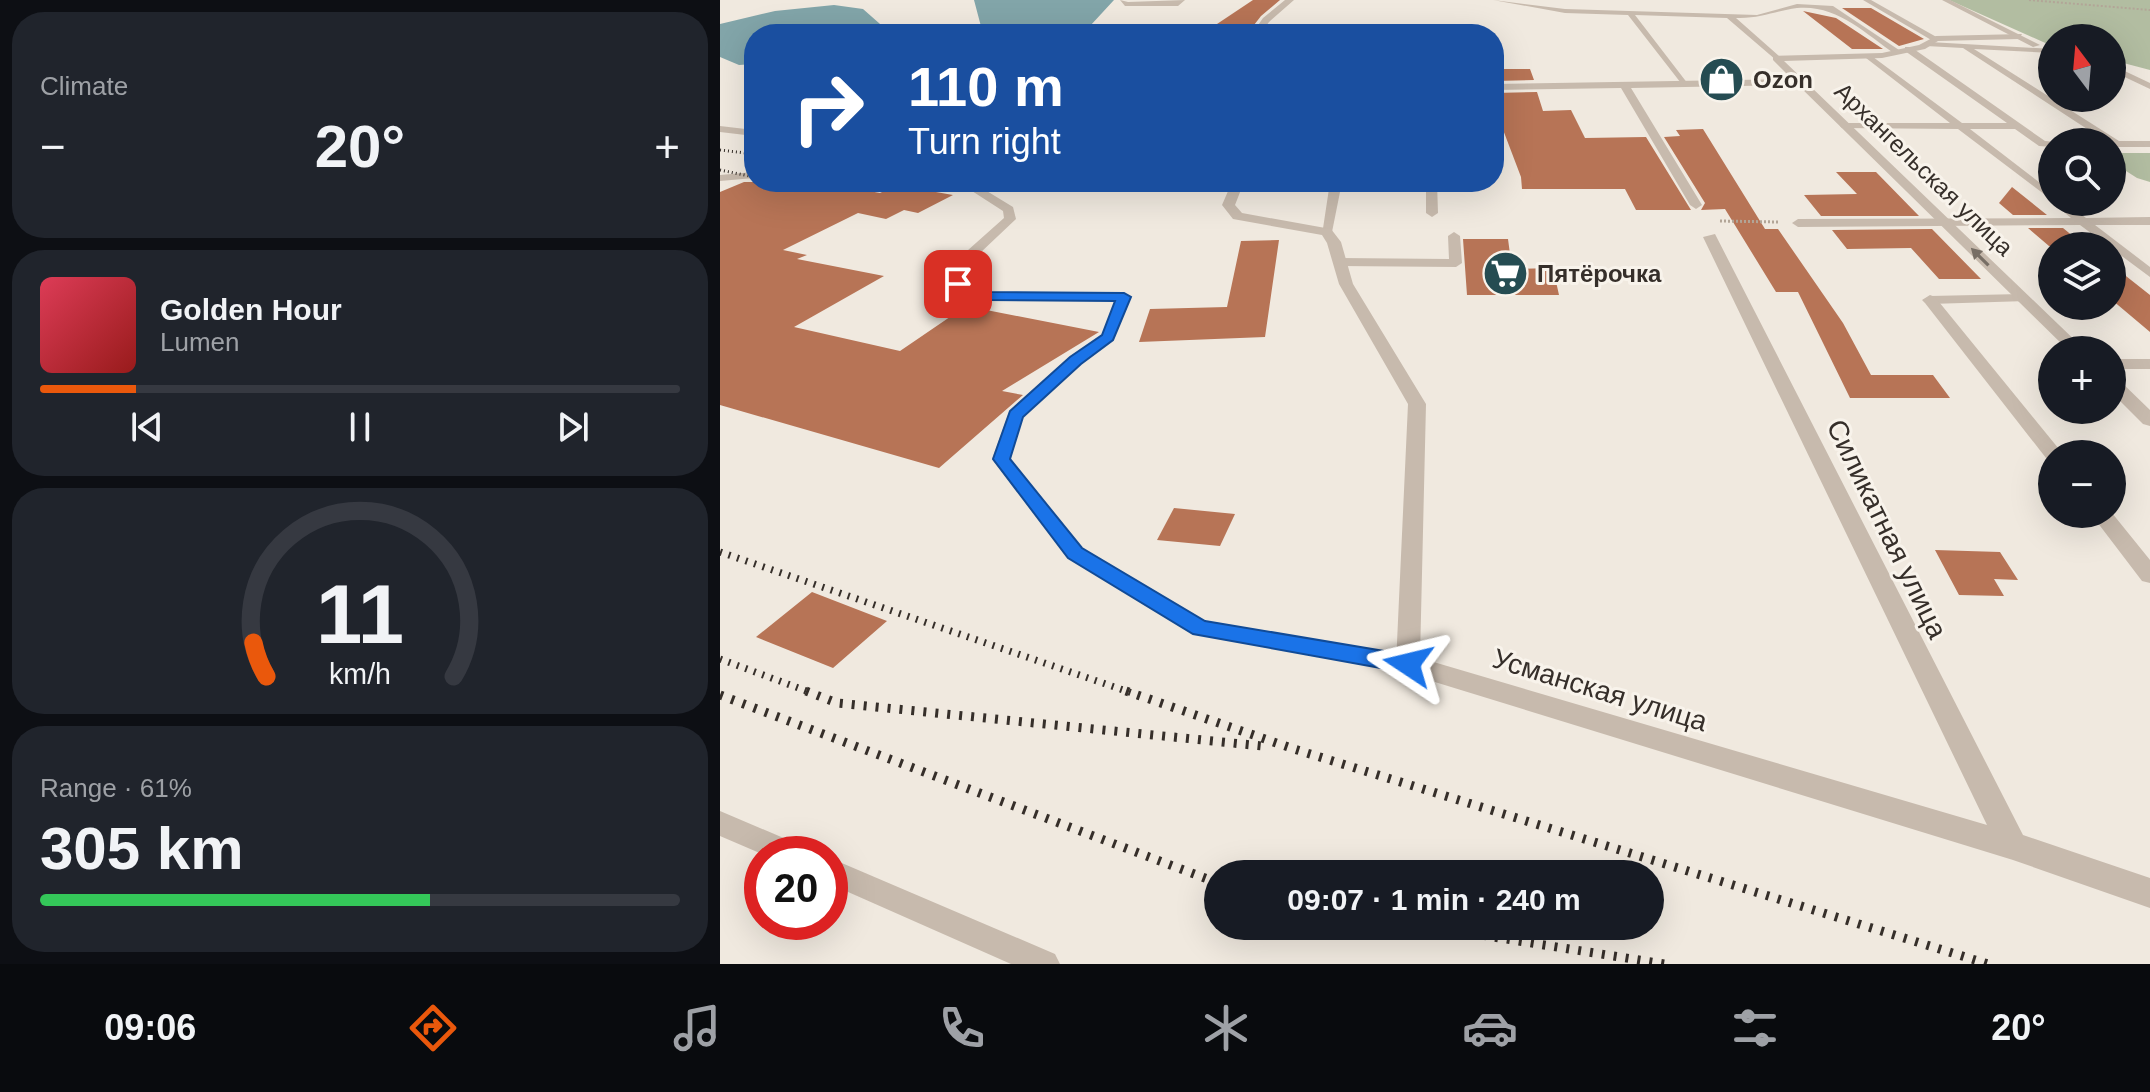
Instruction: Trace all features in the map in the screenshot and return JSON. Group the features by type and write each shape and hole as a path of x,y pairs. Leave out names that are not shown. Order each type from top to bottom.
{"street":[{"path":"1124,0 1125,4 1178,4 1181,0"},
{"path":"1263,24 1290,0"},
{"name":"Архангельская улица","path":"1776,58 1869,56 1903,51 1932,41 2019,36"},
{"name":"Архангельская улица","path":"1776,58 2062,336"},
{"path":"1504,87 1800,82"},
{"path":"1624,85 1696,205"},
{"path":"1234,192 1228,205 1238,216 1326,232 1334,242 1346,284 1417,404 1408,664"},
{"name":"Силикатная улица","path":"1715,229 2013,846"},
{"path":"1930,300 2042,440"},
{"path":"2126,397 2150,420"},
{"path":"2112,528 2150,575"},
{"name":"Усманская улица","path":"1408,664 2013,846 2150,893"}],"lane":[{"path":"1496,0 1565,11 1757,17 1797,6 1833,8 2038,141"},
{"path":"1866,0 1932,41 1966,47 2038,50"},
{"path":"1945,0 2038,45"},
{"path":"1630,13 1684,84"},
{"path":"1729,16 1776,58"},
{"path":"1966,47 2090,128"},
{"path":"1869,56 2038,186"},
{"path":"2126,75 2150,86"},
{"path":"1845,126 2017,126"},
{"path":"720,129 744,132"},
{"path":"2126,144 2150,144"},
{"path":"720,178 744,176"},
{"path":"981,192 1009,209 1010,219 954,270 958,284 988,296 1124,297 1108,337 1075,361 1015,415 1001,459 1075,553 1200,628 1408,664"},
{"path":"1326,232 1334,192"},
{"path":"1431,192 1432,213"},
{"path":"2076,216 2150,273"},
{"path":"1798,223 2150,221"},
{"path":"1340,262 1456,263 1454,236"},
{"path":"1930,300 2022,298"},
{"path":"2126,364 2150,364"},
{"path":"720,823 750,836"},
{"path":"848,879 1045,964"}],"path":[{"path":"2029,0 2150,10"},
{"path":"1715,229 1798,223"}],"green space":[{"path":"1949,0 2150,0 2150,70 2126,64 2126,24 2038,24 2038,40"},
{"path":"2126,153 2150,153 2150,182 2126,171"}],"water":[{"path":"974,0 1114,0 1092,24 980,24"},
{"path":"834,5 863,9 880,24 744,24 744,65 720,57 720,24 775,11"}],"building":[{"path":"1253,0 1280,0 1255,24 1217,24"},
{"path":"1842,8 1871,8 1924,39 1899,46"},
{"path":"1803,11 1836,18 1883,49 1852,49"},
{"path":"1504,69 1530,69 1534,80 1504,81"},
{"path":"1537,92 1543,111 1571,110 1585,138 1646,137 1691,210 1636,210 1625,189 1522,189 1521,177 1504,132 1504,93"},
{"path":"1703,129 1765,229 1778,229 1843,323 1871,375 1933,375 1950,398 1850,398 1798,292 1776,292 1725,209 1701,210 1705,203 1664,137 1680,136 1676,130"},
{"path":"1836,172 1876,172 1919,216 1821,216 1804,195 1857,194"},
{"path":"744,182 744,192 936,192 953,195 918,213 904,210 886,219 858,213 783,250 807,255 797,259 884,276 794,327 900,351 966,306 1099,332 1002,391 1023,395 939,468 720,405 720,192"},
{"path":"2012,187 2038,208 2038,215 2013,215 1999,203"},
{"path":"2028,228 2063,228 2068,232 2038,232 2038,237"},
{"path":"1932,229 1981,279 1939,279 1911,248 1847,249 1832,230"},
{"path":"1463,239 1508,239 1512,269 1553,268 1559,295 1467,295"},
{"path":"1279,240 1265,337 1139,342 1150,309 1227,307 1241,241"},
{"path":"2126,276 2150,295 2150,332 2126,312"},
{"path":"1174,508 1235,514 1220,546 1157,540"},
{"path":"1935,550 2000,552 2018,580 1994,579 2004,596 1959,595"},
{"path":"812,592 887,621 833,668 756,637"}],"railway":[{"path":"720,150 744,153"},
{"path":"720,170 744,175"},
{"path":"720,552 1132,693"},
{"path":"720,659 812,693"},
{"path":"806,691 837,703 1262,746"},
{"path":"1126,691 1294,749 1988,964"},
{"path":"720,695 1204,878"},
{"path":"1512,940 1664,964"}],"place":[{"name":"Ozon","path":"1722,79"},
{"name":"Пятёрочка","path":"1506,273"}],"route":[{"path":"958,284 988,296 1124,297 1108,337 1045,386 1015,415 1001,459 1075,553 1200,628 1408,664"}]}
